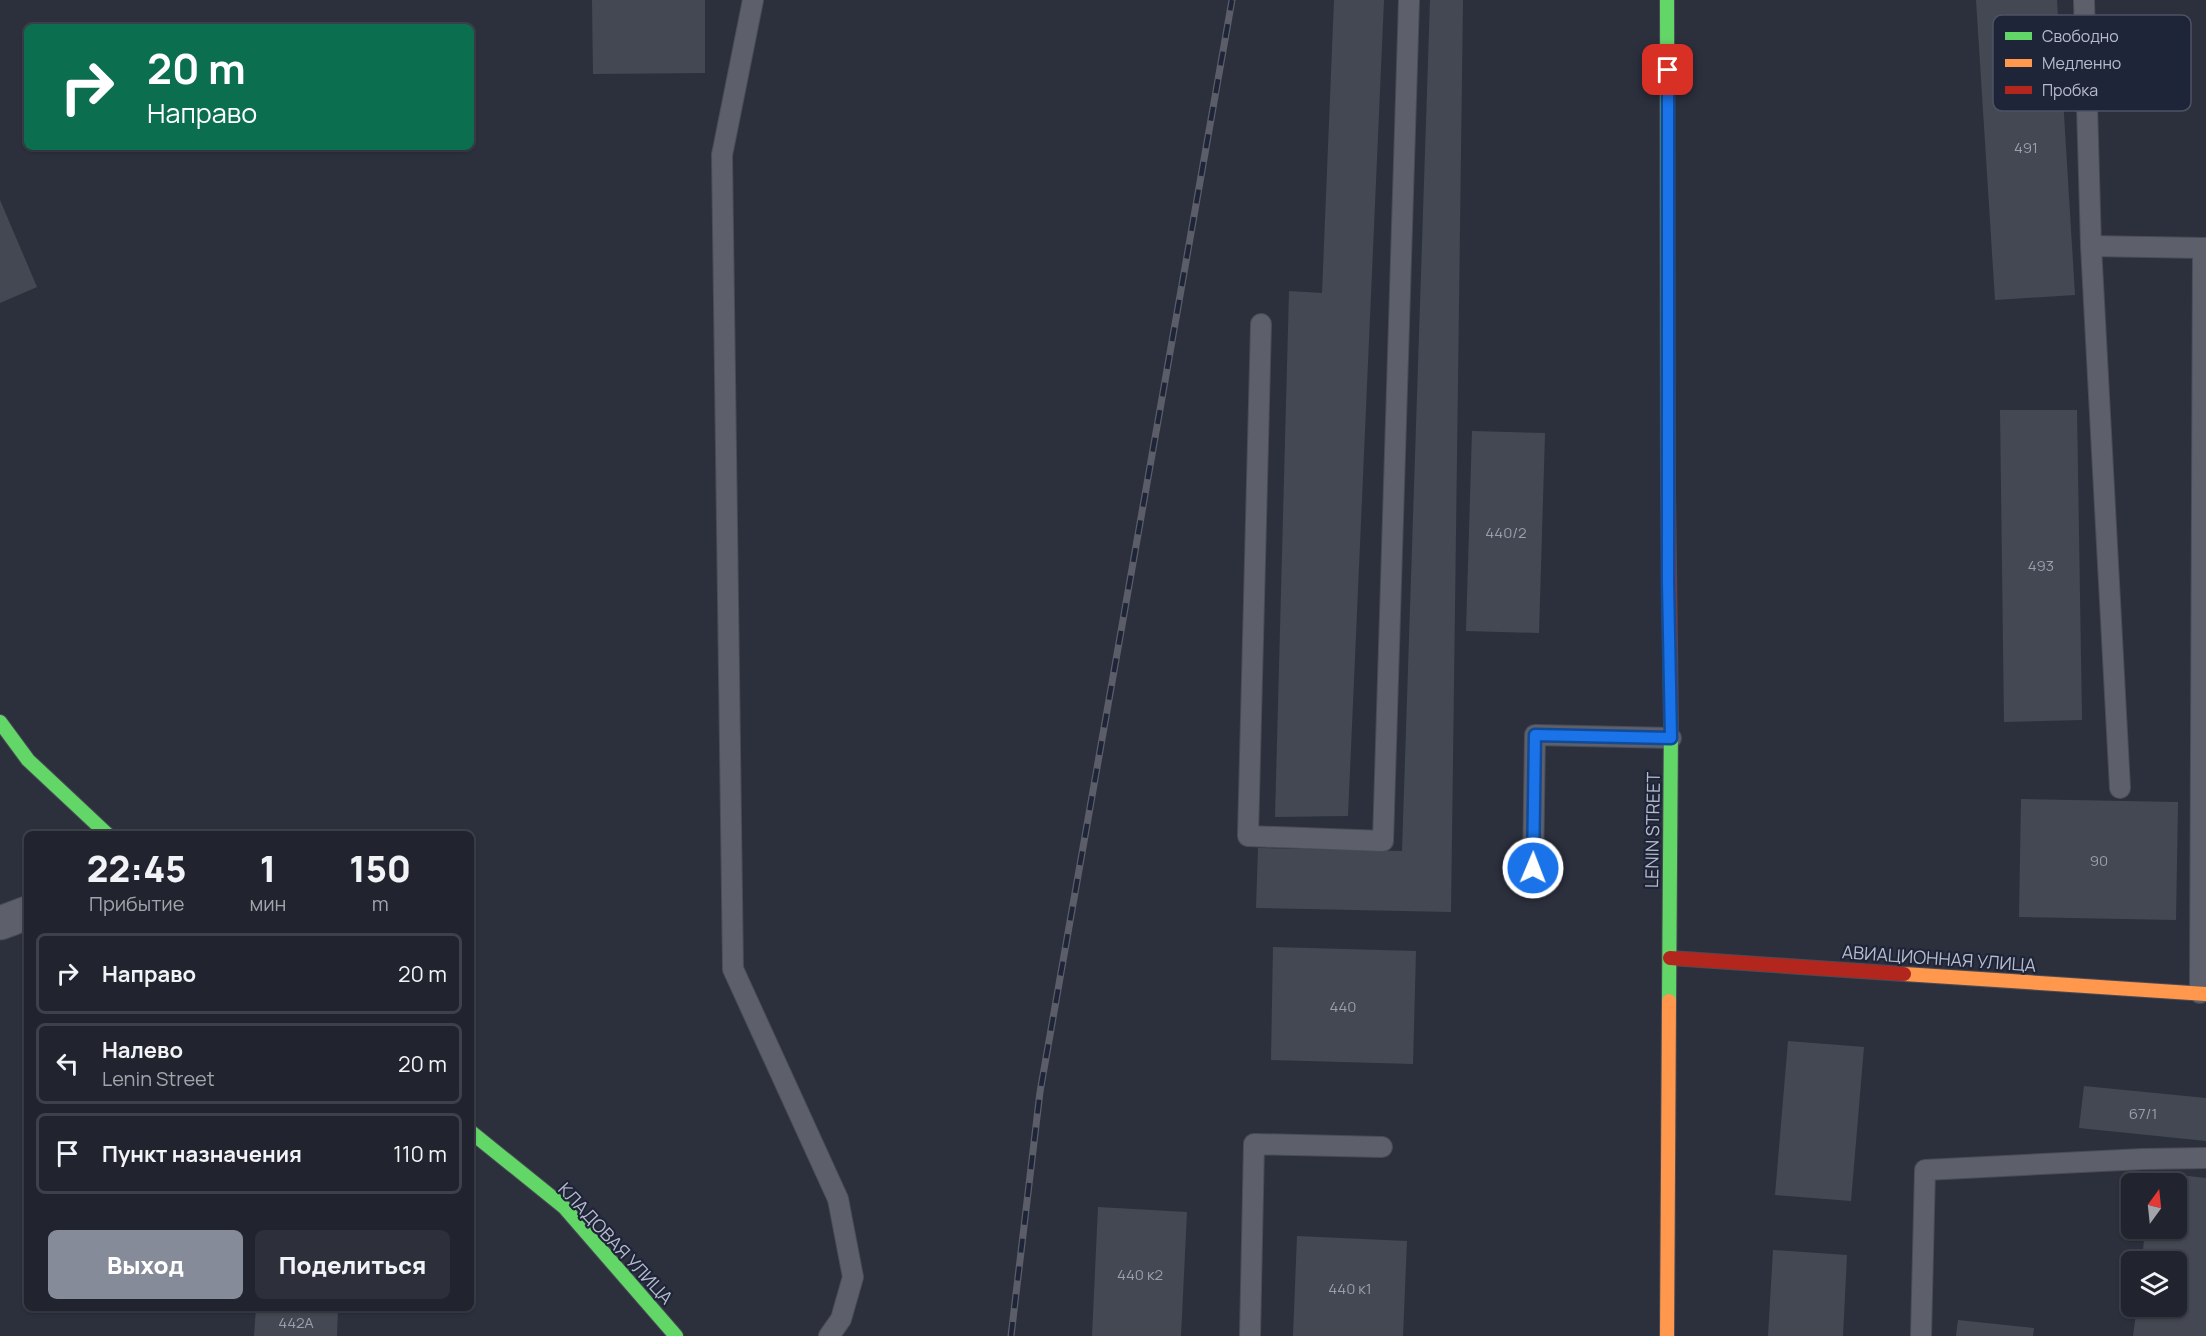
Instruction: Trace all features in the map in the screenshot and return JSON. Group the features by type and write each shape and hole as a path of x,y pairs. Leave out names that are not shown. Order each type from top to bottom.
{"main road":[{"name":"LENIN STREET","path":"1667,0 1668,582 1671,738 1667,1336"},
{"path":"0,722 28,760 104,831"},
{"name":"АВИАЦИОННАЯ УЛИЦА","path":"1670,958 2203,994"},
{"name":"КЛАДОВАЯ УЛИЦА","path":"474,1134 564,1207 676,1336"}],"street":[{"path":"0,923 24,914"}],"lane":[{"path":"753,0 722,155 733,969 838,1199 854,1277 841,1319 829,1336"},
{"path":"1261,324 1248,836 1383,841 1409,0"},
{"path":"2084,0 2084,15"},
{"path":"2087,111 2091,246 2120,788"},
{"path":"2091,246 2205,248 2203,994"},
{"path":"1533,868 1535,735 1671,738"},
{"path":"1250,1336 1254,1144 1382,1147"},
{"path":"1921,1336 1925,1170 2206,1158"}],"building":[{"path":"592,0 705,0 705,73 593,74"},
{"path":"1334,0 1384,0 1348,816 1275,817 1289,291 1322,293"},
{"path":"1430,0 1463,0 1451,912 1256,908 1258,848 1402,851"},
{"path":"1976,0 2057,0 2058,15 1993,15 1993,111 2064,111 2075,295 1995,300"},
{"path":"0,200 37,287 0,303"},
{"path":"2000,410 2077,410 2082,720 2004,722"},
{"path":"1472,431 1545,433 1539,633 1466,631"},
{"path":"2021,799 2178,802 2176,920 2019,917"},
{"path":"1273,947 1416,951 1413,1064 1271,1060"},
{"path":"1788,1041 1864,1047 1851,1201 1775,1195"},
{"path":"2084,1086 2206,1098 2206,1141 2079,1128"},
{"path":"2187,1176 2206,1178 2206,1336 2133,1336 2136,1317 2187,1317 2187,1251 2143,1251 2144,1239 2187,1239"},
{"path":"1098,1207 1187,1212 1181,1336 1092,1336"},
{"path":"1297,1236 1407,1241 1403,1336 1293,1336"},
{"path":"1773,1250 1847,1255 1843,1336 1768,1336"},
{"path":"256,1311 338,1311 337,1336 254,1336"},
{"path":"1958,1320 2034,1328 2033,1336 1956,1336"}],"railway":[{"path":"1011,1336 1040,1092 1232,0"}],"traffic: fast":[{"path":"1667,0 1668,490"},
{"path":"0,722 28,760 104,831"},
{"path":"1669,1001 1671,724"},
{"path":"474,1134 564,1207 676,1336"}],"traffic: slow":[{"path":"1904,974 2206,994"},
{"path":"1667,1336 1669,1001"}],"traffic: jam":[{"path":"1668,490 1671,724"},
{"path":"1670,958 1904,974"}],"route":[{"path":"1533,868 1535,735 1671,738 1668,582 1668,70"}]}
